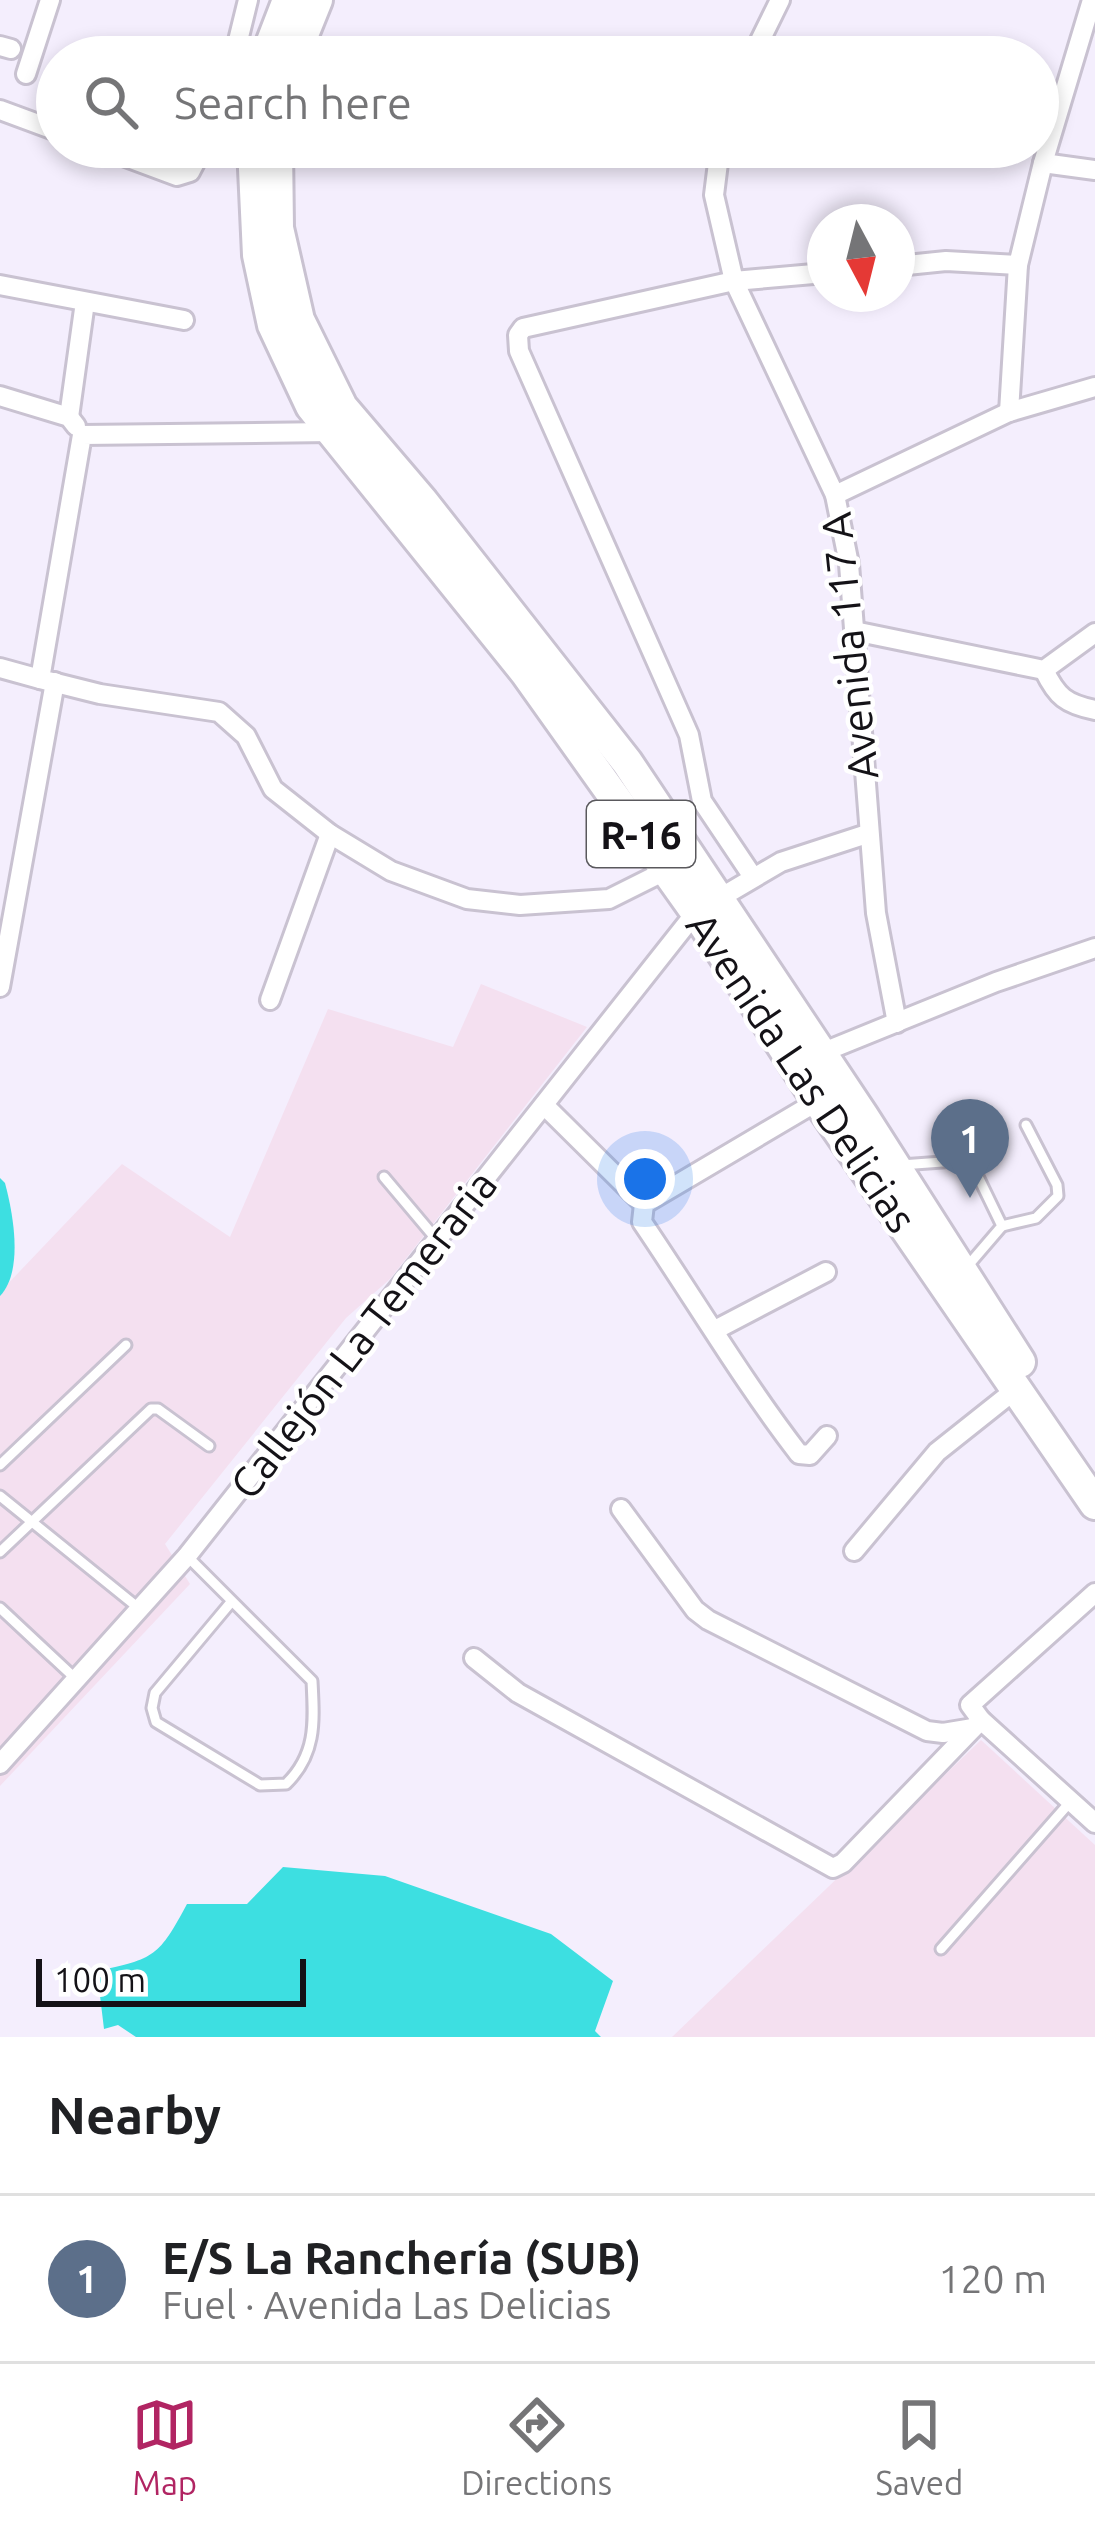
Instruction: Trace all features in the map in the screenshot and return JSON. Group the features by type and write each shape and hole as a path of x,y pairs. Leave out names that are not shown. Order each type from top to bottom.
{"main road":[{"path":"274,36 288,0"},
{"path":"302,36 317,0"},
{"name":"Avenida Las Delicias","path":"254,168 258,255 273,325 311,406 526,673 667,870 707,905 821,1053 1095,1471"},
{"name":"Avenida Las Delicias","path":"277,168 278,228 299,320 342,407 423,502 627,762 818,1101 1095,1504"}],"street":[{"path":"38,36 50,0"},
{"path":"239,36 248,0"},
{"path":"762,36 780,0"},
{"path":"1059,110 1092,0"},
{"path":"26,74 36,43"},
{"path":"0,110 36,123"},
{"path":"1059,165 1095,170"},
{"path":"155,168 176,176 192,168"},
{"name":"Avenida 117 A","path":"717,168 714,195 734,281 835,495 849,564 876,914 896,1023"},
{"path":"1009,412 1018,265 1042,168"},
{"path":"915,264 1018,265"},
{"path":"753,878 702,801 688,734 519,351 518,335 523,328 734,281 807,275"},
{"path":"0,285 184,320"},
{"path":"69,418 86,302"},
{"path":"835,495 1009,412 1095,387"},
{"path":"0,396 69,418 82,435 0,987"},
{"path":"82,435 332,432"},
{"path":"854,632 1044,670"},
{"path":"1044,670 1095,633"},
{"path":"0,668 219,712 246,736 274,788 329,834 391,872 467,899 520,905 609,899 667,870"},
{"path":"1044,670 1056,696 1095,710"},
{"path":"270,1000 329,834"},
{"path":"707,905 781,862 867,834"},
{"name":"Callejón La Temeraria","path":"0,1763 188,1556 707,905"},
{"path":"821,1053 996,982 1095,948"},
{"path":"644,1204 818,1101"},
{"path":"544,1105 644,1204"},
{"path":"644,1204 642,1222 716,1330 746,1384 799,1454 810,1454 827,1436"},
{"path":"716,1330 826,1272"},
{"path":"854,1551 937,1452 1016,1390"},
{"path":"620,1509 694,1610 708,1620 927,1731 943,1733 977,1724"},
{"path":"1095,1593 974,1699 971,1711 977,1724 1095,1823"},
{"path":"474,1658 518,1693 833,1868 977,1724"}],"lane":[{"path":"963,1272 1002,1226 1036,1218 1058,1196 1026,1125"},
{"path":"895,1166 970,1160 1002,1226"},
{"path":"384,1177 436,1240"},
{"path":"0,1465 126,1345"},
{"path":"0,1552 151,1409 158,1409 209,1446"},
{"path":"0,1496 141,1610"},
{"path":"188,1556 312,1681 313,1742 301,1770 286,1784 260,1785 156,1722 155,1693 232,1601"},
{"path":"0,1608 77,1680"},
{"path":"940,1949 1071,1801"}],"shaded area":[{"path":"481,984 587,1027 390,1279 346,1318 165,1544 190,1584 0,1786 0,1292 122,1164 230,1237 328,1009 453,1047"},
{"path":"981,1740 1095,1845 1095,2037 672,2037"}],"water":[{"path":"0,1178 8,1195 14,1257 0,1296"},
{"path":"283,1867 385,1876 551,1934 613,1981 595,2031 601,2037 136,2037 118,2025 104,2029 97,1971 132,1963 153,1952 187,1904 247,1904"}],"place":[{"name":"E/S La Ranchería (SUB)","path":"970,1198"}]}
